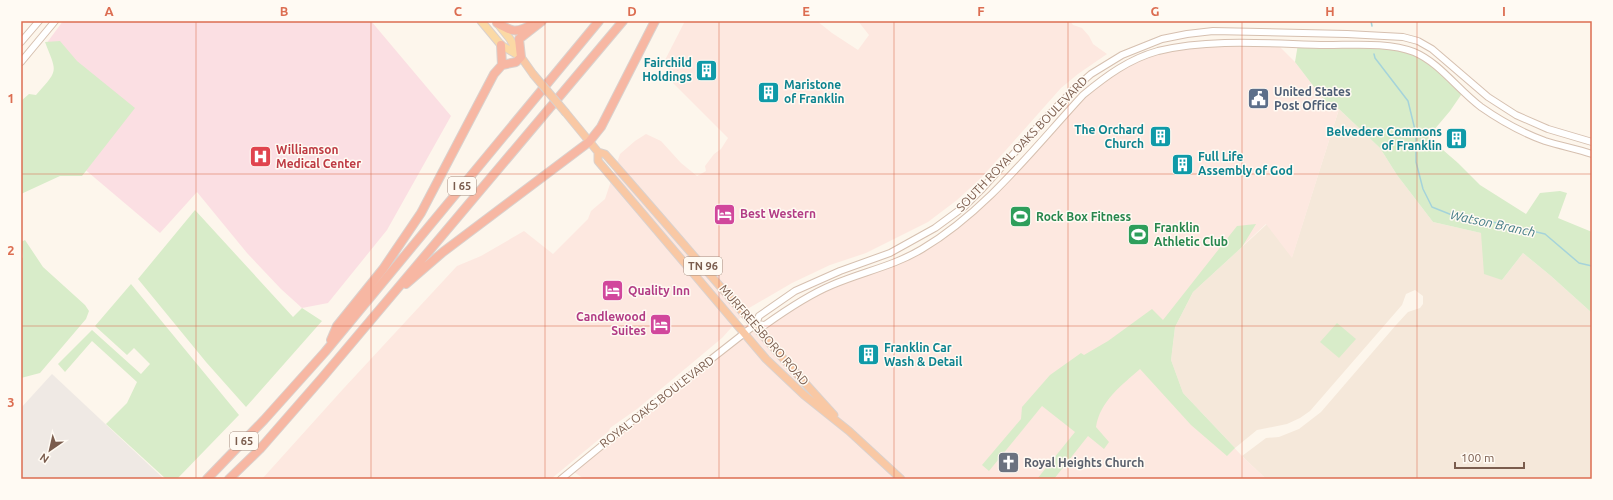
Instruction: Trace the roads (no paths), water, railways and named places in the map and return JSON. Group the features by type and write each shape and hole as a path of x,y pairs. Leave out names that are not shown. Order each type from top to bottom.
{"highway":[{"name":"I 65","path":"207,479 264,420 325,352 599,21"},
{"name":"I 65","path":"229,479 260,449 350,345 623,21"},
{"path":"350,345 386,309 408,282 443,252 589,142 601,128 655,21"},
{"path":"496,22 510,30 517,31 541,22"},
{"path":"325,352 337,326 383,269 421,213 494,74 502,65 516,62 521,57 519,39 541,22"},
{"path":"501,45 502,65"},
{"name":"MURFREESBORO ROAD","path":"521,57 533,74 589,142 598,152 605,154 755,325 790,368 849,431"},
{"name":"MURFREESBORO ROAD","path":"598,152 598,161 744,334 784,378 849,431 901,479"}],"main road":[{"path":"21,42 39,21"},
{"path":"21,62 55,21"},
{"name":"MURFREESBORO ROAD","path":"481,21 501,45 521,57"},
{"name":"MURFREESBORO ROAD","path":"496,22 510,39 521,57"},
{"name":"SOUTH ROYAL OAKS BOULEVARD","path":"1592,142 1548,129 1516,115 1488,97 1432,49 1418,41 1403,37 1347,34 1213,32 1187,34 1162,39 1141,46 1107,63 1091,74 1070,94 965,206 933,229 890,253 840,271 795,291 759,316 755,325 765,325 802,300 833,284 895,263 921,250 962,222 988,198 1083,95 1099,82 1114,71 1145,56 1190,45 1215,43 1392,46 1402,48 1426,58 1482,107 1511,125 1545,141 1592,154"},
{"path":"890,253 895,263"},
{"name":"ROYAL OAKS BOULEVARD","path":"562,479 616,434 755,325"}],"waterway":[{"name":"Watson Branch","path":"1371,21 1372,26"},
{"name":"Watson Branch","path":"1374,54 1375,58 1408,101 1416,134 1416,162 1423,189 1432,207 1457,217 1498,223 1545,234 1579,263 1592,266"}],"place":[{"name":"Fairchild Holdings","path":"707,70"},
{"name":"Maristone of Franklin","path":"768,92"},
{"name":"United States Post Office","path":"1258,99"},
{"name":"The Orchard Church","path":"1160,137"},
{"name":"Belvedere Commons of Franklin","path":"1457,139"},
{"name":"Williamson Medical Center","path":"260,157"},
{"name":"Full Life Assembly of God","path":"1182,164"},
{"name":"Best Western","path":"725,214"},
{"name":"Rock Box Fitness","path":"1020,217"},
{"name":"Franklin Athletic Club","path":"1138,235"},
{"name":"Quality Inn","path":"612,291"},
{"name":"Candlewood Suites","path":"661,324"},
{"name":"Franklin Car Wash & Detail","path":"868,355"},
{"name":"Royal Heights Church","path":"1008,463"}]}
